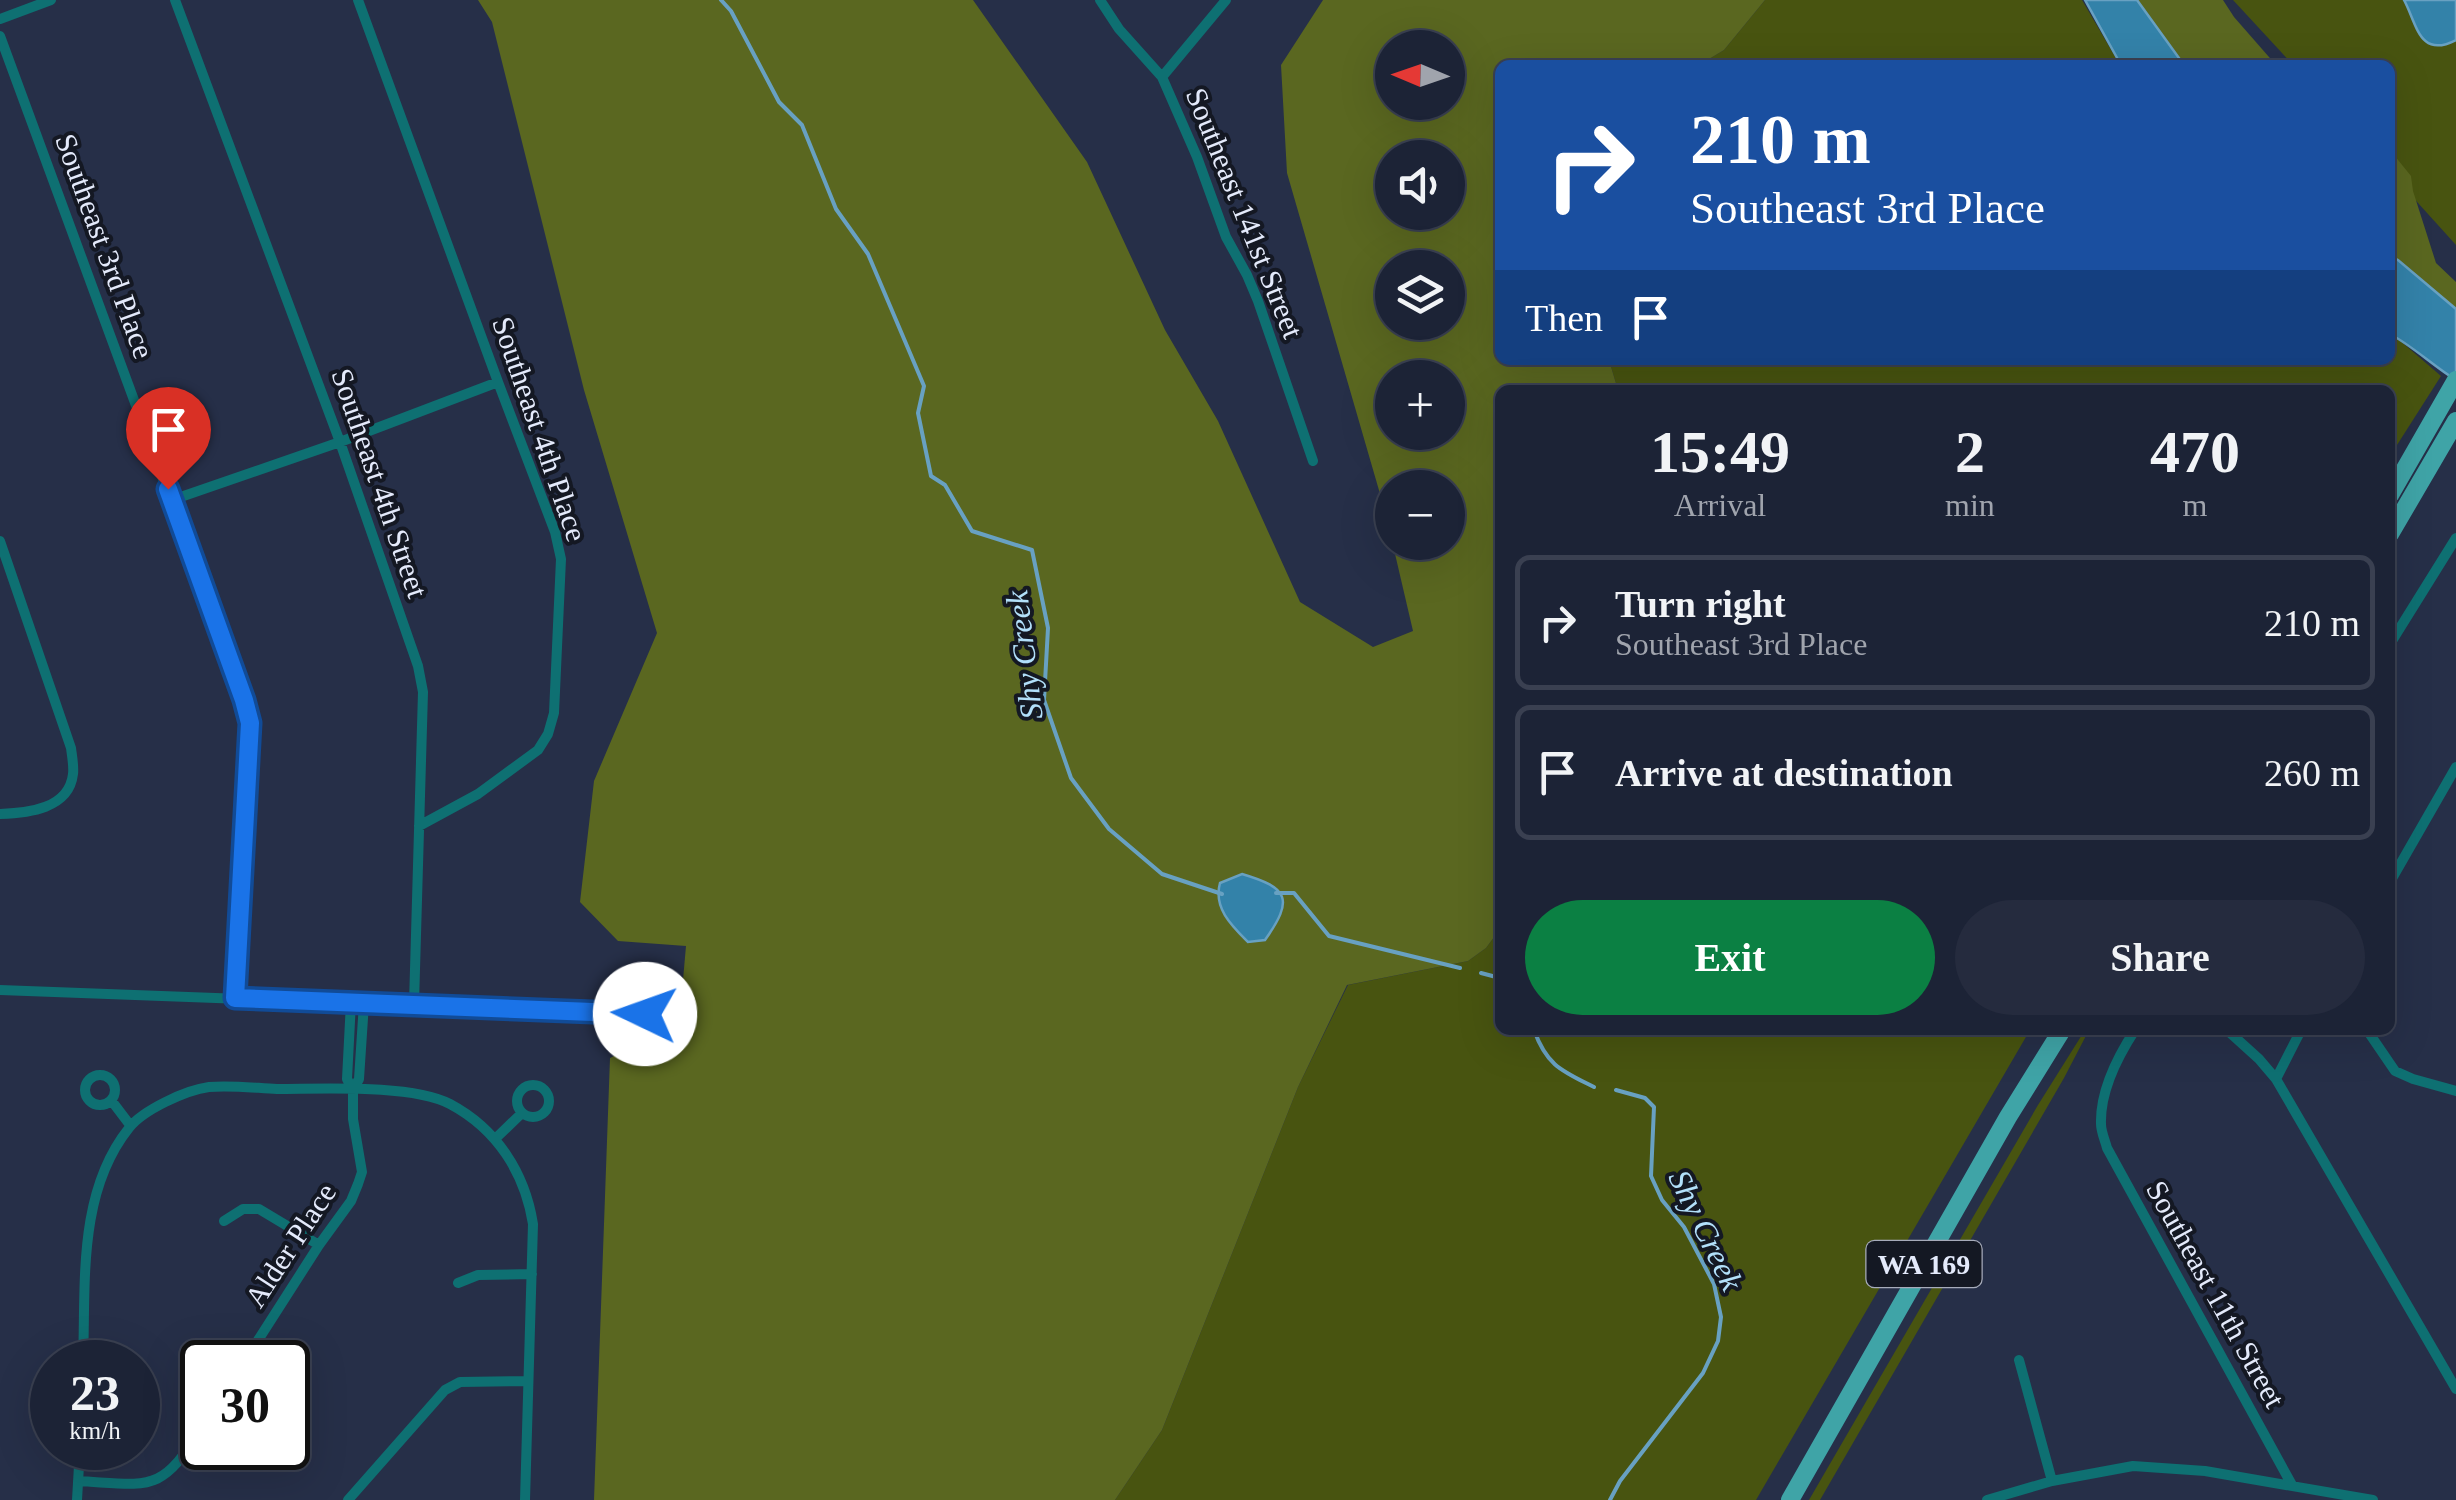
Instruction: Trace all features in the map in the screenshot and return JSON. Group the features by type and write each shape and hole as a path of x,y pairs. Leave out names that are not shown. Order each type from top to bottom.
{"main road":[{"path":"2395,486 2456,380"},
{"path":"2395,525 2456,421"},
{"name":"WA 169","path":"1790,1500 2008,1117 2059,1035"}],"street":[{"path":"0,19 51,0"},
{"name":"Southeast 4th Street","path":"175,0 340,442 418,666 424,692 414,1004"},
{"name":"Southeast 4th Place","path":"358,0 555,532 560,559 554,713 548,734 538,750 478,794 419,826"},
{"name":"Southeast 141st Street","path":"1100,0 1162,77 1226,237 1253,288 1313,461"},
{"path":"1162,77 1226,0"},
{"name":"Southeast 3rd Place","path":"0,36 250,723 235,998"},
{"path":"172,500 498,382"},
{"path":"2395,636 2456,538"},
{"path":"0,541 71,748 73,775 66,791 52,804 32,812 0,814"},
{"path":"2395,874 2455,772"},
{"path":"0,990 645,1014"},
{"path":"351,1002 347,1079 353,1090"},
{"path":"353,1090 359,1079 364,1003"},
{"name":"Southeast 11th Street","path":"2132,1035 2103,1099 2101,1126 2106,1148 2292,1485"},
{"path":"2233,1035 2276,1078 2456,1389"},
{"path":"2276,1078 2298,1035"},
{"path":"2370,1035 2395,1071 2456,1091"},
{"path":"84,1340 89,1220 98,1184 130,1126 154,1109 208,1087 421,1094 447,1103 496,1138 518,1172 529,1201 533,1224 525,1500"},
{"name":"Alder Place","path":"258,1340 351,1201 362,1172 353,1119 353,1090"},
{"path":"111,1100 130,1126"},
{"path":"496,1138 522,1112"},
{"path":"224,1221 243,1209 259,1209 319,1246"},
{"path":"458,1283 478,1275 532,1274"},
{"path":"2018,1360 2052,1482"},
{"path":"348,1500 445,1390 460,1382 527,1381"},
{"path":"78,1481 152,1483 180,1462"},
{"path":"1988,1500 2133,1466 2205,1471 2373,1500"},
{"path":"77,1500 79,1470"}],"green space":[{"path":"478,0 973,0 1087,162 1165,330 1218,421 1300,602 1373,647 1413,631 1396,560 1465,560 1465,470 1375,470 1375,477 1287,173 1281,65 1323,0 1765,0 1724,50 1707,60 1495,60 1495,365 1610,365 1616,385 1495,385 1495,936 1468,961 1347,985 1298,1087 1162,1430 1115,1500 594,1500 610,1058 679,1025 686,946 618,941 580,902 594,781 657,633 584,390 492,22"},
{"path":"1765,0 2082,0 2117,60 1707,60 1724,50"},
{"path":"2129,0 2223,0 2272,60 2168,60"},
{"path":"2233,0 2456,0 2456,245 2395,178 2395,60 2288,60"},
{"path":"2395,156 2411,176 2436,263 2456,282 2456,324 2395,273"},
{"path":"2395,336 2441,376 2395,448 2395,385 1616,385 1610,365 2395,365"},
{"path":"1495,936 1495,1035 2027,1035 1756,1500 1115,1500 1162,1430 1298,1087 1348,985 1468,961"},
{"path":"2082,1035 2086,1035 1820,1500 1809,1500"}],"water":[{"path":"2085,0 2137,0 2180,60 2118,60"},
{"path":"2404,0 2456,0 2456,40 2444,45 2427,42"},
{"path":"2395,258 2456,309 2456,380 2395,337"},
{"path":"1242,874 1270,884 1282,897 1280,914 1265,940 1248,942 1230,923 1219,901 1220,883"}],"waterway":[{"name":"Shy Creek","path":"721,0 731,11 779,102 802,125 836,209 868,254 924,386 918,413 931,476 945,485 972,531 1032,550 1048,628 1044,700 1071,778 1109,829 1162,874 1222,894"},
{"name":"Shy Creek","path":"1276,893 1294,893 1329,936 1460,968"},
{"name":"Shy Creek","path":"1481,973 1495,977"},
{"name":"Shy Creek","path":"1536,1035 1544,1052 1557,1066 1594,1087"},
{"name":"Shy Creek","path":"1610,1500 1620,1481 1703,1373 1718,1341 1721,1317 1714,1284 1651,1176 1654,1107 1645,1098 1616,1090"}],"route":[{"path":"168,489 250,723 235,998 645,1014"}]}
